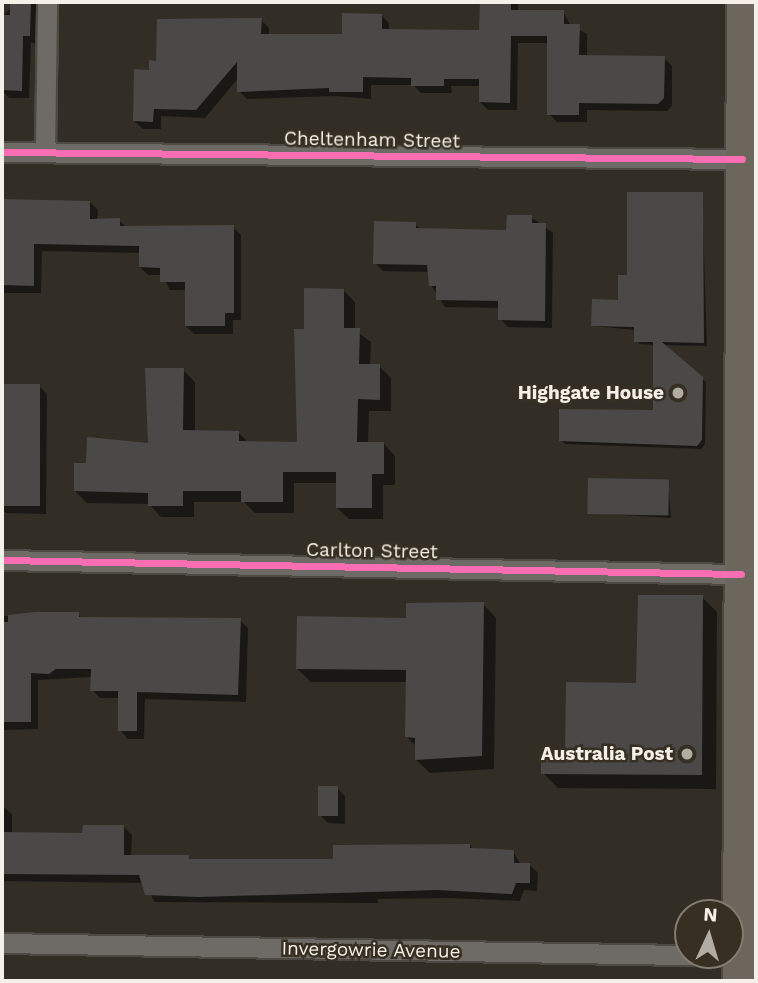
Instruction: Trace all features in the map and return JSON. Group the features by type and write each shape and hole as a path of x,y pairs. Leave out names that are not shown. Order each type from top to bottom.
{"main road":[{"path":"742,899 748,755 741,574 749,314 743,159 743,2"}],"street":[{"path":"46,152 47,2"},
{"name":"Cheltenham Street","path":"2,152 743,159"},
{"name":"Carlton Street","path":"2,560 741,574"},
{"name":"Invergowrie Avenue","path":"2,943 674,967"}],"building":[{"path":"10,2 31,2 30,36 23,36 22,91 2,90 2,15 10,15"},
{"path":"480,2 511,2 511,10 564,10 564,24 580,24 579,55 665,56 664,98 658,104 579,103 579,115 547,115 547,36 511,36 510,103 479,102 479,79 444,79 444,86 411,86 411,78 363,77 363,92 329,92 329,88 237,92 237,62 196,110 154,109 153,122 133,121 134,69 149,70 149,60 156,61 157,19 262,18 261,34 342,34 342,13 382,14 382,29 479,30"},
{"path":"627,192 703,192 704,343 662,342 703,377 702,440 697,446 559,441 559,409 653,410 653,342 634,342 634,327 591,326 592,299 618,300 618,275 627,275"},
{"path":"2,199 90,201 90,219 120,218 120,226 234,225 234,313 225,313 225,326 185,326 185,282 160,282 160,268 139,267 139,246 34,244 34,286 2,285"},
{"path":"507,215 532,215 532,223 546,223 545,321 498,320 498,301 436,300 436,286 429,286 427,265 373,264 374,221 416,222 416,228 506,230"},
{"path":"304,288 344,289 344,328 360,328 359,364 380,364 380,400 358,399 357,442 384,442 384,474 372,474 372,508 336,508 336,472 283,472 283,502 241,502 241,491 183,491 183,506 148,506 148,493 74,491 74,463 86,463 87,437 148,443 145,368 184,368 183,430 239,431 239,441 297,442 294,329 304,329"},
{"path":"2,384 40,384 40,506 2,506"},
{"path":"588,478 669,479 668,515 587,514"},
{"path":"638,595 703,595 702,775 541,774 541,751 565,751 566,682 636,683"},
{"path":"484,602 482,756 415,760 415,738 405,737 406,670 296,669 297,616 406,618 406,603"},
{"path":"79,612 79,617 241,618 238,695 137,692 137,731 118,731 118,691 90,691 91,669 56,669 49,674 31,673 31,722 2,722 2,622 8,622 8,615"},
{"path":"318,786 338,786 338,816 318,816"},
{"path":"83,825 124,825 124,855 189,855 189,859 333,859 333,845 470,844 470,848 514,850 514,863 530,863 530,883 516,883 512,894 438,890 199,897 145,895 139,875 2,874 2,832 82,833"}],"cycle path":[{"path":"2,152 742,159"},
{"path":"2,560 741,574"}],"place":[{"name":"Highgate House","path":"678,393"},
{"name":"Australia Post","path":"687,754"}]}
